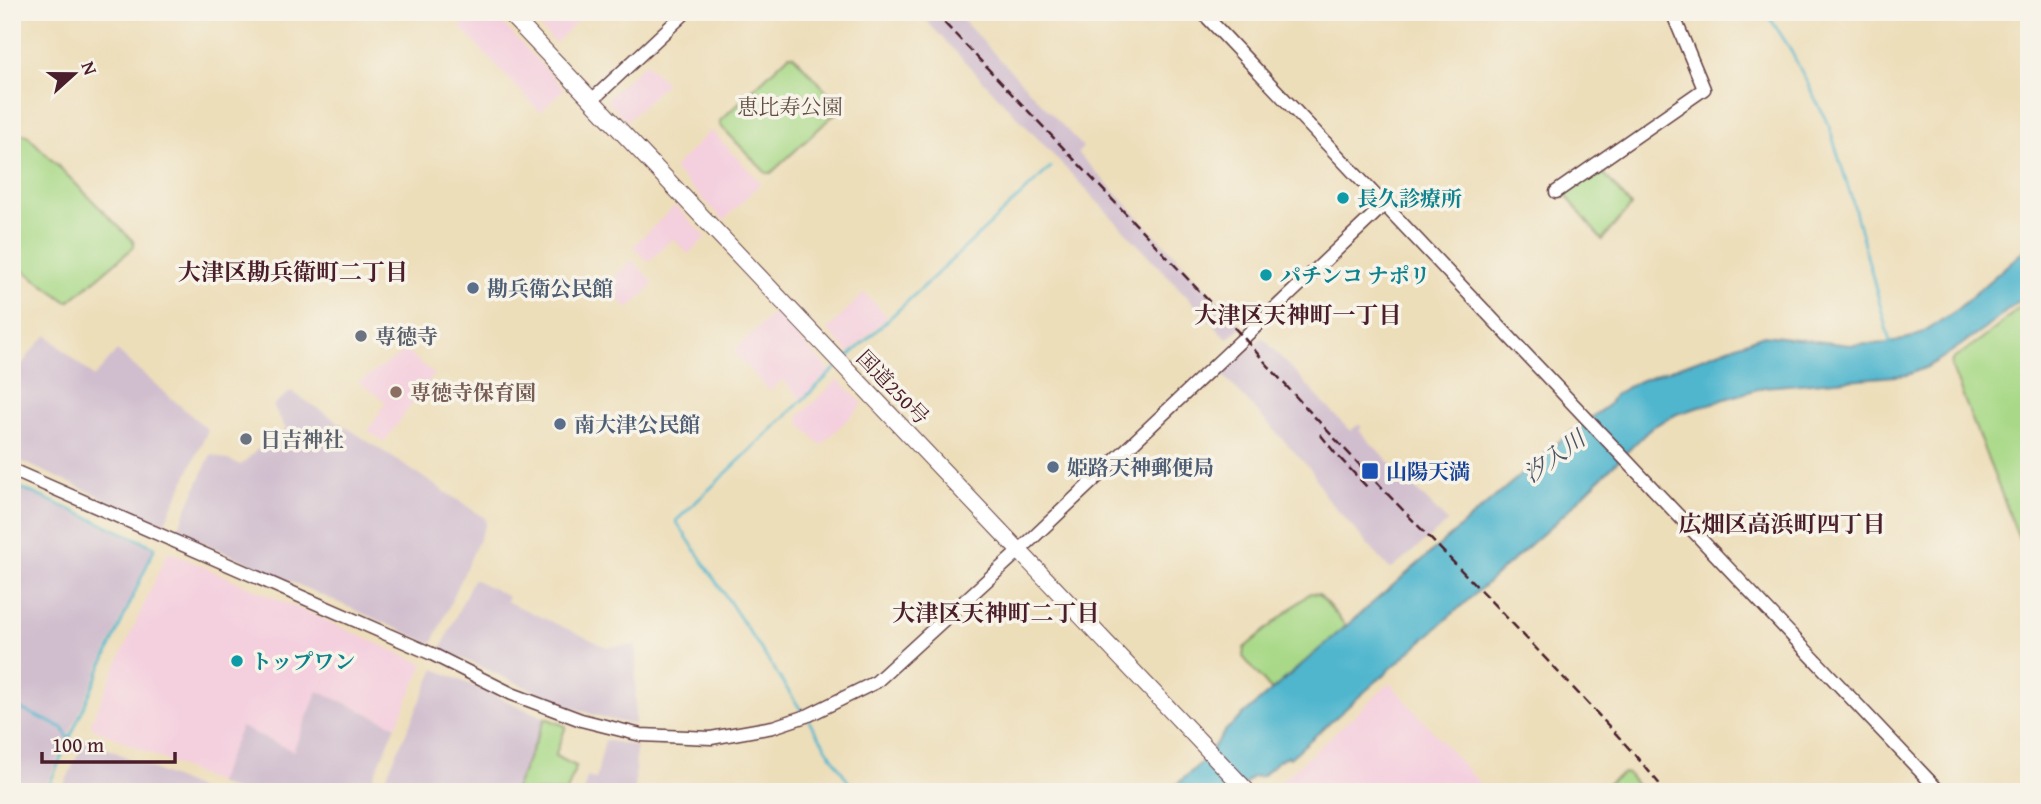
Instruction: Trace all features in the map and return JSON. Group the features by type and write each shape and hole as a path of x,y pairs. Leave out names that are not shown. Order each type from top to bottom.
{"highway":[{"name":"国道250号","path":"508,12 1248,792"}],"street":[{"path":"591,101 686,12"},
{"path":"1202,12 1940,792"},
{"path":"1556,192 1704,89 1672,12"},
{"path":"12,470 432,654 512,694 581,720 641,735 711,738 773,727 809,715 876,682 1019,551 1384,205"}],"shaded area":[{"path":"476,12 492,12 564,89 540,112 460,27"},
{"path":"526,12 587,12 555,43"},
{"path":"918,12 955,12 1083,147 1078,153 1242,326 1227,339"},
{"path":"644,64 666,83 627,121 606,99"},
{"path":"711,130 761,183 724,220 673,169"},
{"path":"675,206 706,237 688,254 673,238 648,262 633,246"},
{"path":"632,260 653,285 628,309 605,285"},
{"path":"864,293 886,318 849,353 827,330"},
{"path":"774,312 830,371 801,399 782,380 770,391 733,352"},
{"path":"47,335 94,377 117,351 208,430 164,525 12,457 12,379"},
{"path":"1262,337 1350,431 1359,424 1362,428 1359,430 1365,437 1448,522 1392,569 1325,496 1312,471 1222,374"},
{"name":"専徳寺保育園","path":"406,351 434,374 384,442 368,431 386,402 359,382"},
{"path":"838,379 863,404 821,445 799,422 799,416"},
{"path":"291,391 485,518 486,524 432,644 177,531 211,454 241,465 286,429 273,406"},
{"path":"12,486 153,548 43,792 12,792"},
{"path":"168,551 424,664 396,726 318,691 293,751 241,727 217,783 93,728 91,722"},
{"path":"473,579 508,596 506,601 607,647 636,645 635,725 603,718 566,705 441,649"},
{"path":"435,669 545,718 514,792 379,792"},
{"path":"1390,683 1487,792 1275,792 1275,787"},
{"path":"318,691 396,726 367,792 237,792 217,783 241,727 293,751"},
{"path":"88,740 205,792 61,792 84,741"},
{"path":"605,740 636,746 635,792 583,792 587,777 596,779"}],"green space":[{"name":"恵比寿公園","path":"789,55 793,55 839,104 839,110 771,173 766,173 720,125 720,121"},
{"path":"22,134 27,135 134,242 134,247 70,301 66,301 12,262 12,143"},
{"path":"1601,170 1631,206 1602,240 1565,194"},
{"path":"2029,299 2029,542 2025,543 2020,541 1951,366 1952,360 1994,330"},
{"path":"1310,593 1319,594 1346,626 1273,692 1243,657 1244,648"},
{"path":"545,718 566,726 555,756 576,766 567,792 514,792"},
{"path":"1623,773 1628,774 1642,792 1595,792"}],"water":[{"name":"汐入川","path":"2029,246 2029,293 1983,330 1927,367 1907,375 1764,387 1677,414 1652,427 1556,522 1290,758 1288,756 1278,761 1262,776 1252,777 1237,792 1168,792 1201,763 1226,730 1562,439 1608,405 1614,395 1637,382 1764,335 1850,345 1890,343 1916,336 1953,313"}],"waterway":[{"path":"1766,12 1789,47 1829,126 1853,203 1891,346"},
{"path":"846,359 1051,167"},
{"path":"803,713 676,521 836,368"},
{"path":"12,484 155,547 69,740"},
{"path":"12,705 63,728 69,740 46,792"},
{"path":"809,721 855,792"}],"railway":[{"path":"934,12 1587,703 1666,792"},
{"path":"1320,434 1369,489"}],"place":[{"name":"長久診療所","path":"1343,198"},
{"name":"パチンコ ナポリ","path":"1266,275"},
{"name":"勘兵衛公民館","path":"473,288"},
{"name":"専徳寺","path":"361,336"},
{"name":"専徳寺保育園","path":"396,392"},
{"name":"南大津公民館","path":"560,424"},
{"name":"日吉神社","path":"246,439"},
{"name":"姫路天神郵便局","path":"1053,467"},
{"name":"山陽天満","path":"1370,471"},
{"name":"トップワン","path":"237,661"}],"district":[{"name":"大津区勘兵衛町二丁目","path":"293,271"},
{"name":"大津区天神町一丁目","path":"1298,314"},
{"name":"広畑区高浜町四丁目","path":"1782,523"},
{"name":"大津区天神町二丁目","path":"996,612"}]}
